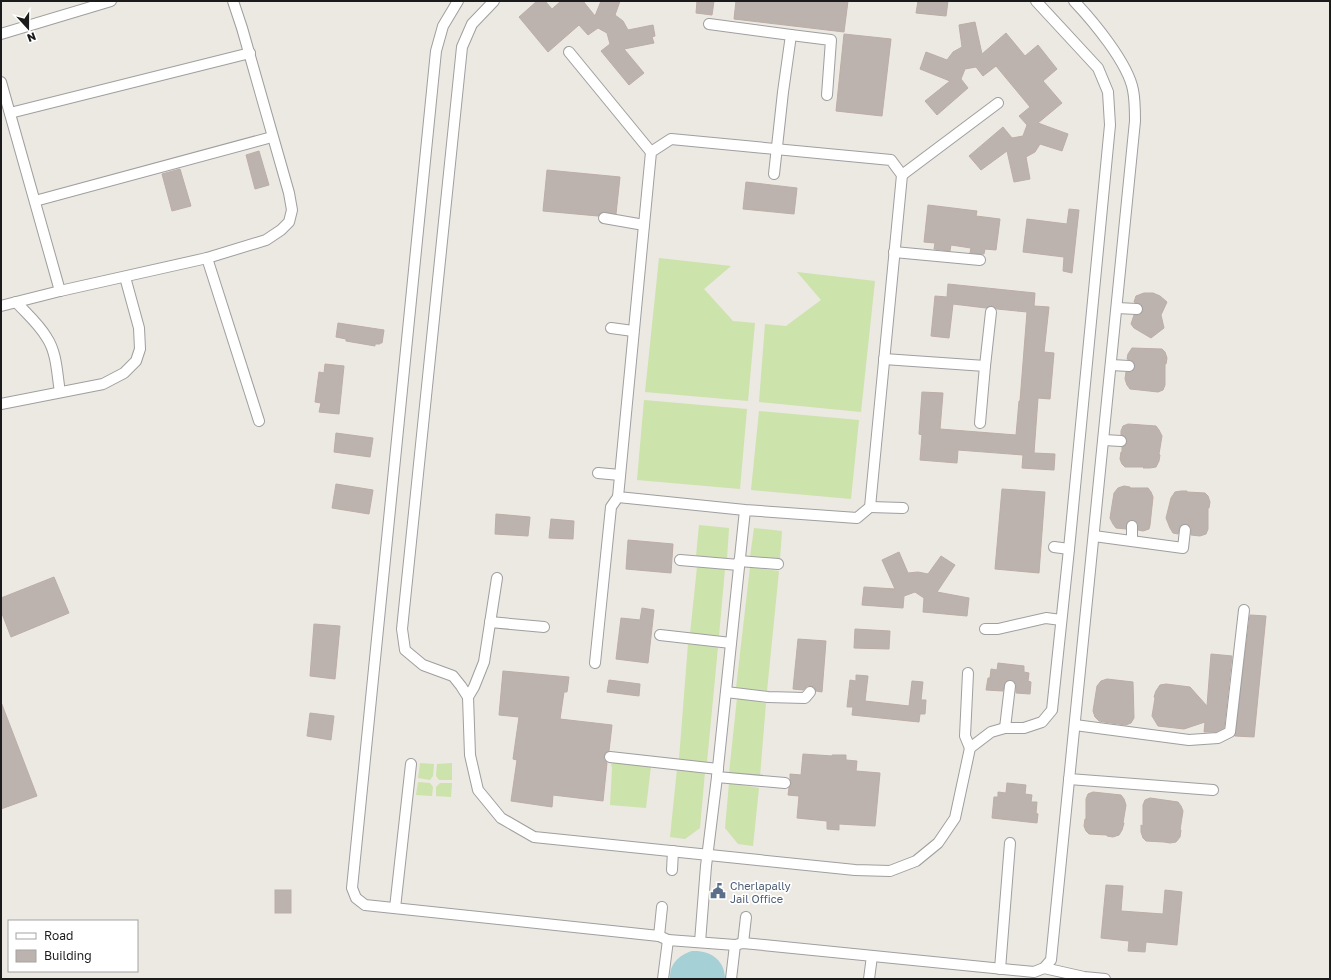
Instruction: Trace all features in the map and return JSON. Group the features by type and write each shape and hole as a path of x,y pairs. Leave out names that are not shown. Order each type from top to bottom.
{"street":[{"path":"1,34 111,1"},
{"path":"1,306 60,291 207,258 266,240 281,230 289,222 292,210 289,193 272,137 250,54 233,1"},
{"path":"458,1 443,26 436,51 352,876 352,888 356,898 365,905 663,938 1034,972 1044,968 1051,960 1135,121 1133,89 1122,62 1074,1"},
{"path":"494,1 472,24 462,47 402,629 405,650 423,665 452,676 468,697 470,755 478,790 501,818 534,837 855,870 890,871 916,861 938,843 955,818 970,748 965,736 968,673"},
{"path":"970,748 991,732 1005,728 1024,728 1042,722 1052,710 1110,125 1108,92 1098,68 1036,1"},
{"path":"709,24 830,40 827,95"},
{"path":"774,174 791,35"},
{"path":"569,52 651,152 618,497 611,508 595,663"},
{"path":"10,113 250,54"},
{"path":"1,82 60,291"},
{"path":"902,175 998,103"},
{"path":"35,201 272,137"},
{"path":"618,497 744,510 858,518 870,507 902,175 891,160 671,139 651,152"},
{"path":"604,218 644,225"},
{"path":"894,252 980,260"},
{"path":"207,258 259,421"},
{"path":"1,404 103,384 124,373 136,361 140,349 139,328 125,277"},
{"path":"16,302 48,338 53,350 60,392"},
{"path":"1117,308 1137,309"},
{"path":"980,423 991,312"},
{"path":"611,328 633,331"},
{"path":"884,359 985,366"},
{"path":"1111,364 1129,366"},
{"path":"1104,440 1121,441"},
{"path":"598,473 620,475"},
{"path":"870,507 903,508"},
{"path":"700,942 744,510"},
{"path":"1132,526 1132,541"},
{"path":"1094,536 1183,548 1186,530"},
{"path":"1054,546 1069,549"},
{"path":"680,560 778,564"},
{"path":"468,697 482,670 497,578"},
{"path":"1075,725 1189,740 1218,738 1230,732 1244,610"},
{"path":"986,629 998,629 1046,618 1061,620"},
{"path":"490,622 544,627"},
{"path":"660,635 731,643"},
{"path":"1005,728 1010,686"},
{"path":"726,692 768,697 805,698 810,692"},
{"path":"610,757 786,783"},
{"path":"395,908 411,764"},
{"path":"1069,779 1214,790"},
{"path":"1000,969 1010,843"},
{"path":"672,870 673,852"},
{"path":"662,907 663,979"},
{"path":"731,979 746,917"},
{"path":"869,979 872,956"},
{"path":"1044,968 1084,978 1105,979"}],"green space":[{"path":"659,258 731,266 704,289 733,321 755,323 748,401 645,392"},
{"path":"797,272 875,281 861,412 759,402 765,324 786,326 821,300"},
{"path":"644,400 747,409 740,489 637,480"},
{"path":"759,411 859,420 851,499 751,490"},
{"path":"699,525 729,528 727,559 696,556"},
{"path":"754,528 782,531 780,559 750,557"},
{"path":"697,567 725,569 719,636 690,634"},
{"path":"750,567 779,571 767,691 736,688"},
{"path":"688,644 718,647 707,762 679,759"},
{"path":"737,698 766,703 760,776 729,773"},
{"path":"618,762 651,766 646,808 610,805 611,764"},
{"path":"420,763 434,764 433,776 430,780 418,778"},
{"path":"452,763 452,780 439,780 436,776 437,764"},
{"path":"677,769 705,772 700,828 685,839 670,837"},
{"path":"418,782 430,783 433,787 432,796 416,795"},
{"path":"440,783 452,783 451,797 436,796 436,787"},
{"path":"729,783 759,788 753,846 738,844 725,828"}],"water":[{"path":"692,951 705,952 715,958 722,966 725,979 670,979 671,969 676,961 683,955"}],"building":[{"path":"537,1 545,1 552,9 561,1 583,1 595,16 601,1 620,1 615,15 623,21 628,30 653,25 655,36 652,37 654,43 624,49 644,73 629,85 601,51 610,44 607,33 598,28 588,35 579,25 548,52 519,17"},
{"path":"697,1 714,1 712,15 696,13"},
{"path":"736,1 848,1 844,32 734,19"},
{"path":"918,1 948,1 946,16 916,13"},
{"path":"975,22 982,54 1006,33 1025,56 1038,45 1057,69 1043,81 1062,103 1038,123 1068,134 1062,151 1040,144 1035,152 1026,157 1030,179 1014,182 1007,151 981,170 969,156 1003,127 1012,138 1023,136 1027,125 1019,116 1030,107 996,66 983,76 976,67 965,69 961,79 968,88 937,115 925,101 950,81 920,69 926,52 947,60 953,52 962,47 959,25"},
{"path":"844,34 891,39 882,116 836,111"},
{"path":"259,151 269,185 255,189 246,155"},
{"path":"180,169 191,206 172,211 162,174"},
{"path":"547,170 620,177 616,214 602,212 598,216 543,211"},
{"path":"746,182 797,188 794,214 743,209"},
{"path":"928,205 977,211 976,216 1000,219 996,250 985,249 984,254 970,253 971,248 951,245 950,251 934,249 935,243 924,242"},
{"path":"1069,209 1079,210 1072,273 1063,271 1064,257 1023,252 1027,219 1067,224"},
{"path":"948,284 1035,293 1034,306 1049,307 1044,352 1054,353 1050,399 1038,398 1034,453 1055,454 1054,470 1022,468 1023,455 958,450 957,463 920,460 922,435 919,434 922,392 943,393 940,429 1016,435 1027,312 997,309 992,306 986,308 953,304 949,338 931,336 935,296 947,297"},
{"path":"1144,293 1153,293 1160,296 1167,302 1161,315 1164,328 1151,338 1134,328 1131,324 1134,315 1140,315 1143,310 1141,304 1134,302 1136,296"},
{"path":"338,323 384,330 382,343 375,344 375,346 346,341 346,339 336,337"},
{"path":"1132,348 1162,349 1165,352 1167,358 1165,364 1165,385 1163,390 1158,392 1130,389 1127,385 1125,379 1126,372 1132,372 1135,367 1133,361 1127,359"},
{"path":"325,364 344,366 339,414 319,412 321,403 315,402 319,372 324,373"},
{"path":"1128,424 1156,426 1159,430 1162,436 1159,461 1156,467 1125,467 1122,464 1120,459 1122,447 1126,445 1127,441 1125,436 1121,435 1121,431 1123,426"},
{"path":"336,433 373,438 370,457 334,452"},
{"path":"336,484 373,490 369,514 332,508"},
{"path":"1124,486 1130,488 1148,488 1151,492 1153,497 1149,529 1143,531 1138,530 1138,523 1132,520 1127,522 1126,529 1116,528 1113,524 1110,518 1114,493 1118,488"},
{"path":"1002,489 1045,492 1039,573 995,569"},
{"path":"1175,492 1205,493 1208,496 1210,502 1208,508 1208,529 1206,534 1200,536 1191,535 1191,527 1186,524 1180,526 1178,534 1173,533 1170,528 1166,518 1171,498"},
{"path":"496,514 530,517 528,536 495,534"},
{"path":"551,519 574,521 573,539 549,538"},
{"path":"628,540 673,544 671,573 626,569"},
{"path":"899,552 908,573 918,572 928,574 941,556 955,565 937,592 969,598 967,616 923,612 924,598 915,592 904,596 903,608 862,605 864,587 895,589 882,560"},
{"path":"54,577 69,613 11,637 1,611 1,598"},
{"path":"642,608 654,610 648,663 616,659 621,618 640,620"},
{"path":"1250,615 1266,616 1254,737 1235,736"},
{"path":"314,624 340,626 335,679 310,676"},
{"path":"855,629 890,631 889,649 854,648"},
{"path":"798,639 826,641 822,692 816,691 814,687 811,686 807,686 803,690 793,689"},
{"path":"1211,654 1232,656 1224,728 1216,732 1204,732 1205,722 1184,729 1158,726 1152,716 1154,697 1160,685 1166,684 1190,687 1207,706"},
{"path":"998,663 1024,666 1024,672 1029,673 1028,681 1031,682 1030,694 1016,693 1016,684 1014,681 1010,680 1005,682 1003,691 986,690 991,669 997,670"},
{"path":"503,671 569,677 567,692 564,692 560,719 612,725 609,751 605,753 604,756 604,760 607,763 603,801 553,795 552,807 511,801 517,760 513,759 519,717 499,715"},
{"path":"856,675 868,676 865,701 909,706 912,681 923,682 921,700 926,700 925,714 920,714 919,722 852,715 853,707 847,707 850,680 856,681"},
{"path":"1107,679 1133,682 1134,718 1131,723 1126,725 1104,722 1099,721 1095,717 1093,711 1097,686 1101,681"},
{"path":"609,680 640,684 639,696 607,692"},
{"path":"1,702 37,796 1,809"},
{"path":"310,713 334,716 331,740 307,736"},
{"path":"803,754 832,756 846,755 846,760 857,761 856,771 880,773 875,826 839,824 839,830 827,829 827,821 797,818 799,796 788,795 791,784 790,774 801,775"},
{"path":"1007,783 1026,785 1025,794 1032,795 1031,802 1037,802 1037,823 992,818 994,797 998,797 998,792 1006,793"},
{"path":"1093,792 1121,795 1124,799 1126,805 1124,823 1119,835 1113,837 1107,835 1089,834 1086,831 1084,826 1086,819 1086,799 1088,794"},
{"path":"1150,798 1178,802 1181,806 1183,811 1181,830 1180,837 1176,842 1146,841 1143,838 1141,825 1143,826 1143,805 1145,800"},
{"path":"1106,885 1123,886 1121,911 1163,914 1165,890 1182,892 1177,945 1146,942 1145,952 1128,951 1129,941 1101,938"},
{"path":"275,890 291,890 291,913 275,913"}],"place":[{"name":"Cherlapally Jail Office","path":"718,891"}]}
